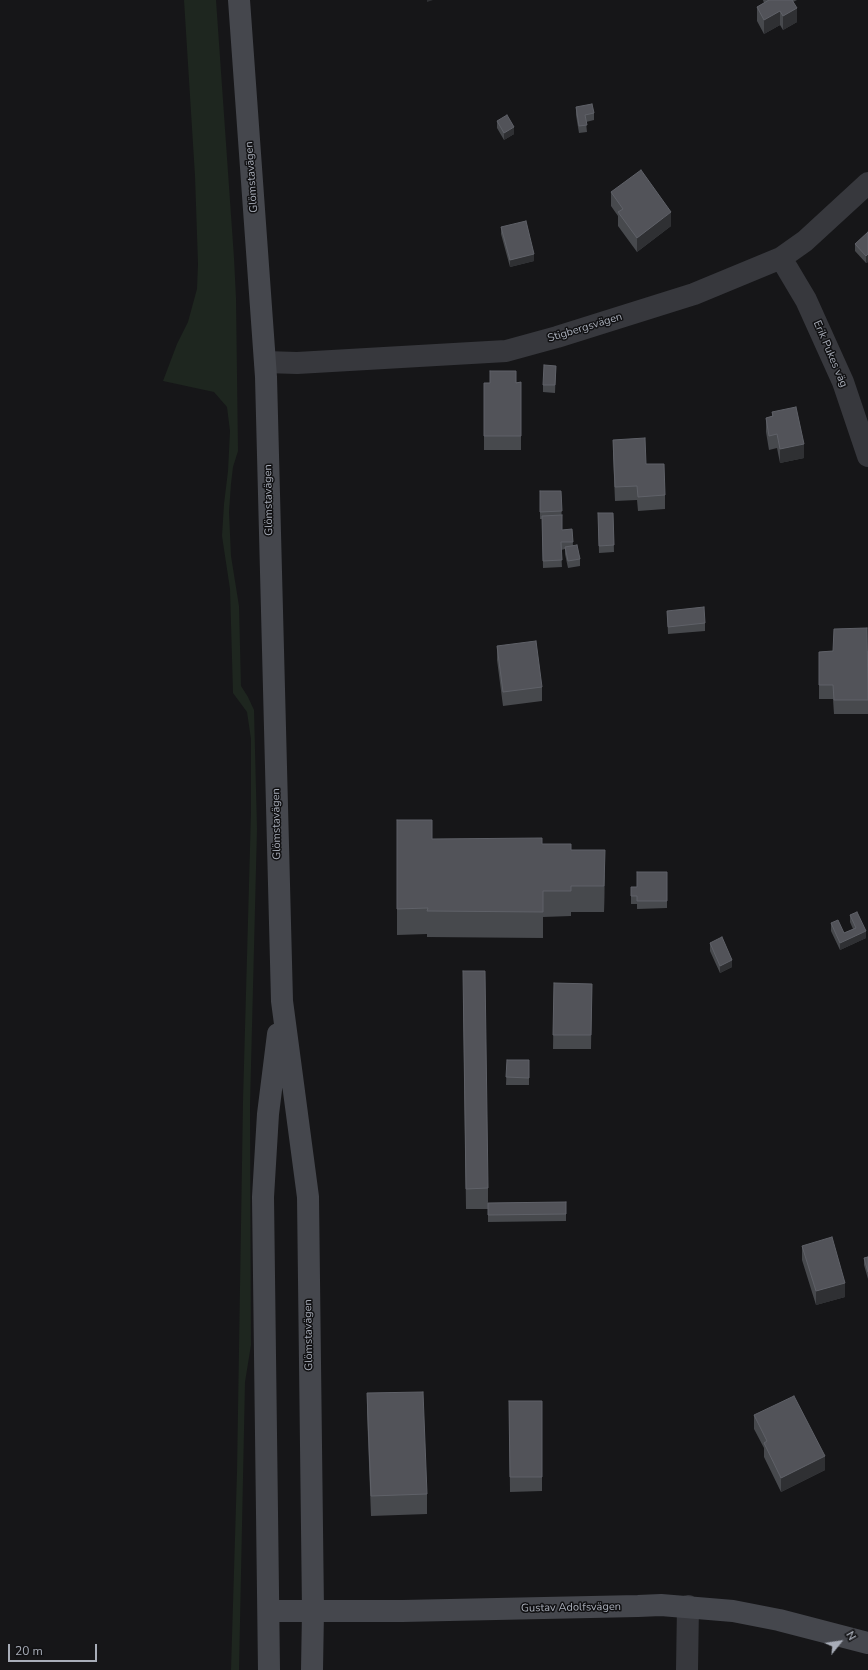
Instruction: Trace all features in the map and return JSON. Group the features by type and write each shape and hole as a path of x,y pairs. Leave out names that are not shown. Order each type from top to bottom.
{"main road":[{"name":"Glömstavägen","path":"239,0 265,362 282,1001 308,1197 313,1611 312,1670"},
{"name":"Glömstavägen","path":"269,1670 270,1611 263,1197 268,1114 282,1001"},
{"name":"Gustav Adolfsvägen","path":"270,1611 402,1611 630,1607 661,1605 688,1606 733,1611 779,1620 868,1643"}],"street":[{"name":"Stigbergsvägen","path":"265,362 297,363 506,351 632,314 694,294 781,258 805,241 868,183"},
{"name":"Erik Pukes väg","path":"781,258 806,300 843,382 868,456"},
{"path":"687,1670 688,1606"}],"shaded area":[{"path":"184,0 216,0 236,298 238,451 233,467 229,512 231,556 239,606 241,686 254,710 257,829 250,1106 251,1345 245,1382 239,1670 231,1670 237,1472 243,1101 251,812 251,739 247,712 233,693 230,589 222,536 230,431 227,407 214,392 163,381 177,344 188,322 197,289 198,264 195,176"}],"building":[{"path":"769,0 792,0 797,8 783,16 780,11 764,20 757,7"},
{"path":"592,104 594,113 585,115 587,125 579,126 576,107"},
{"path":"507,115 514,127 504,133 497,121"},
{"path":"641,170 671,212 637,238 618,212 623,209 611,192"},
{"path":"526,221 534,254 510,260 501,227"},
{"path":"868,232 868,254 866,256 855,244"},
{"path":"544,365 556,366 555,385 543,385"},
{"path":"490,371 516,371 516,383 521,382 521,436 484,436 484,383 490,383"},
{"path":"796,407 804,444 780,449 777,434 769,436 766,418 773,416 772,412"},
{"path":"645,438 646,464 664,464 665,495 638,497 637,486 615,487 613,440"},
{"path":"540,491 561,491 562,511 540,512"},
{"path":"598,513 613,513 614,545 599,546"},
{"path":"562,515 562,530 572,529 573,542 561,542 562,560 543,561 542,516"},
{"path":"577,545 580,559 568,561 565,547"},
{"path":"704,607 705,623 668,627 667,611"},
{"path":"867,628 868,700 834,700 833,685 819,685 819,652 833,651 834,629"},
{"path":"536,641 542,687 503,692 497,646"},
{"path":"397,820 432,820 432,839 542,838 542,844 571,844 571,850 605,850 604,886 571,886 571,891 543,891 543,912 427,911 428,908 397,909"},
{"path":"637,872 667,872 667,901 637,901 637,896 631,896 631,887 637,887"},
{"path":"857,912 866,931 840,943 831,923 838,920 844,933 856,928 850,915"},
{"path":"722,937 732,960 720,966 710,943"},
{"path":"463,971 485,971 488,1188 466,1189"},
{"path":"554,983 592,984 591,1035 553,1035"},
{"path":"507,1060 529,1060 529,1078 506,1077"},
{"path":"566,1202 566,1214 488,1215 488,1203"},
{"path":"832,1237 845,1283 816,1291 802,1246"},
{"path":"868,1257 868,1272 864,1258"},
{"path":"423,1392 427,1494 371,1496 367,1393"},
{"path":"794,1396 825,1456 781,1478 764,1443 767,1441 754,1415"},
{"path":"509,1401 542,1401 542,1477 510,1477"}]}
